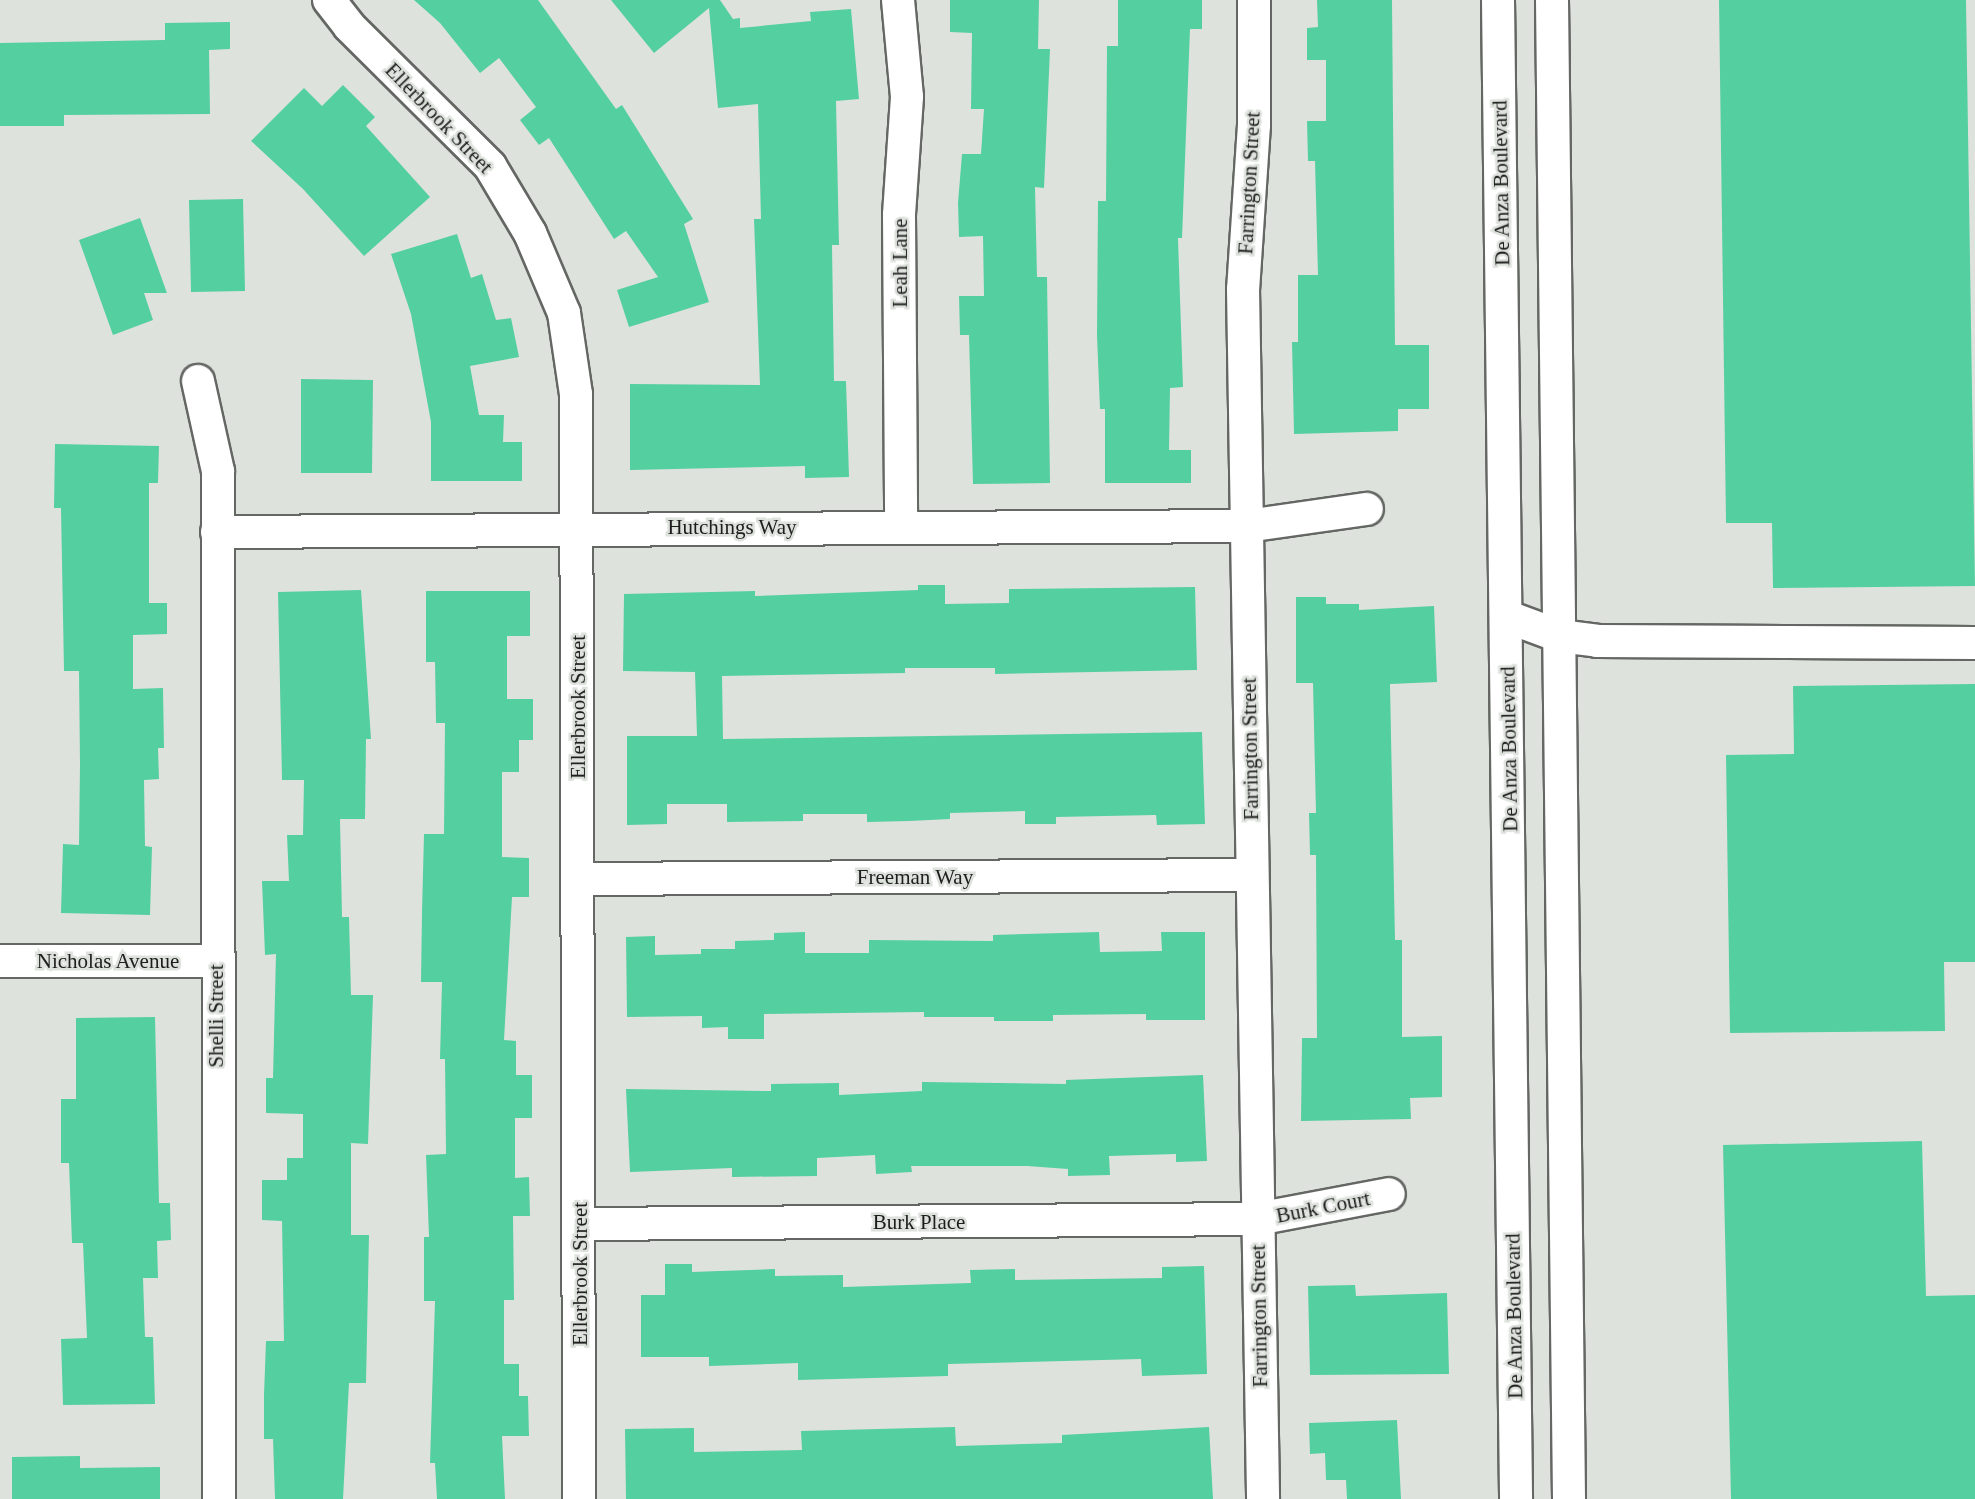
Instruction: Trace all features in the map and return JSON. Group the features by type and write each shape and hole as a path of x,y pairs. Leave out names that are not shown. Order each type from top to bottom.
{"street":[{"name":"Ellerbrook Street","path":"329,0 349,26 490,166 530,233 564,313 576,394 578,527 581,1224 579,1499"},
{"name":"Leah Lane","path":"898,0 907,97 899,215 901,527"},
{"name":"Farrington Street","path":"1254,0 1254,125 1243,289 1263,1499"},
{"name":"De Anza Boulevard","path":"1498,0 1508,617 1516,1499"},
{"path":"1552,0 1569,1499"},
{"name":"Shelli Street","path":"198,381 218,471 215,961 219,1499"},
{"name":"Hutchings Way","path":"217,533 578,527 1247,526 1367,509"},
{"path":"1508,617 1559,636 1651,642 1975,643"},
{"name":"Freeman Way","path":"579,879 1251,875"},
{"name":"Nicholas Avenue","path":"0,961 215,961"},
{"name":"Burk Court","path":"1257,1219 1389,1194"},
{"name":"Burk Place","path":"581,1224 1257,1219"}],"building":[{"path":"414,0 538,0 616,109 622,105 693,219 684,224 709,302 629,327 617,290 658,277 626,231 614,239 549,138 539,145 520,120 536,107 499,58 480,73 440,23"},
{"path":"611,0 720,0 733,19 740,18 740,28 811,21 810,12 851,9 859,99 836,101 839,245 832,245 834,381 846,381 849,477 805,478 805,466 630,470 630,384 760,385 754,219 761,219 758,104 718,108 709,8 654,53"},
{"path":"950,0 1039,0 1038,49 1050,49 1044,188 1035,187 1037,277 1047,277 1050,483 973,484 969,335 960,335 959,296 984,296 983,236 959,237 958,203 962,154 981,154 984,109 971,109 972,33 950,32"},
{"path":"1118,0 1202,0 1202,29 1190,29 1182,238 1178,238 1183,387 1170,388 1169,450 1191,450 1191,483 1105,483 1105,409 1100,409 1097,336 1098,201 1106,201 1107,46 1118,46"},
{"path":"1317,0 1392,0 1395,345 1429,345 1429,409 1398,409 1398,431 1294,434 1292,342 1298,342 1298,275 1318,275 1315,161 1308,161 1307,121 1326,121 1326,60 1307,60 1307,28 1318,27"},
{"path":"1719,0 1966,0 1975,586 1773,588 1772,523 1726,523"},
{"path":"230,22 230,49 209,50 210,114 64,115 64,126 0,126 0,43 165,40 165,23"},
{"path":"343,85 375,117 366,126 430,197 364,256 303,189 251,141 304,88 322,106"},
{"path":"243,199 245,291 191,292 189,200"},
{"path":"140,218 167,293 144,293 153,320 113,335 79,240"},
{"path":"457,234 471,278 482,274 496,320 511,318 519,357 470,366 479,415 504,415 503,442 522,442 522,481 431,481 431,422 411,314 391,254"},
{"path":"301,379 373,380 372,473 301,473"},
{"path":"55,444 159,446 158,483 149,483 149,603 167,603 167,634 133,635 133,689 163,688 164,748 158,748 159,779 144,780 145,846 152,847 150,915 61,913 63,844 79,845 79,671 64,671 61,508 54,508"},
{"path":"918,585 945,585 945,604 1009,603 1009,589 1195,587 1197,670 995,674 995,668 905,668 905,673 722,676 723,739 1202,732 1205,824 1157,825 1156,815 1056,817 1056,824 1025,824 1025,811 950,813 950,819 909,821 867,822 867,814 803,814 803,821 727,822 727,804 667,804 667,824 627,825 627,736 697,736 695,672 623,671 624,594 755,591 755,596 918,590"},
{"path":"361,590 371,739 366,739 365,819 340,819 342,917 349,917 351,995 373,995 368,1144 351,1143 351,1235 369,1235 366,1383 349,1383 343,1499 275,1499 273,1439 264,1439 264,1395 266,1341 284,1341 282,1221 262,1220 262,1180 287,1180 287,1158 303,1158 303,1114 266,1113 266,1078 273,1078 276,954 265,955 262,881 289,881 287,835 303,835 304,780 282,780 278,592"},
{"path":"426,591 530,591 530,636 507,636 507,699 533,699 533,740 519,740 519,772 502,772 502,857 529,858 529,897 512,897 504,1040 516,1041 516,1075 532,1075 532,1118 515,1118 515,1178 529,1177 530,1216 513,1216 514,1300 504,1300 504,1364 519,1364 519,1396 528,1396 529,1436 502,1436 505,1499 437,1499 435,1463 430,1463 435,1301 424,1301 424,1237 429,1237 426,1155 446,1154 445,1059 440,1059 442,982 421,982 422,912 424,834 444,834 445,723 436,723 435,662 426,662"},
{"path":"1296,597 1326,597 1326,604 1359,604 1359,610 1434,606 1437,682 1390,684 1395,940 1402,940 1402,1037 1442,1036 1442,1097 1410,1098 1411,1119 1301,1121 1302,1038 1317,1038 1316,855 1310,855 1309,813 1316,813 1313,683 1296,683"},
{"path":"1975,684 1975,962 1944,962 1945,1031 1730,1033 1726,755 1794,754 1793,686"},
{"path":"805,932 805,953 869,953 869,940 993,941 993,935 1099,932 1100,952 1162,951 1161,932 1205,932 1205,1020 1146,1020 1146,1014 1053,1015 1053,1021 994,1021 994,1017 924,1017 924,1012 764,1014 764,1039 728,1039 728,1027 702,1028 702,1016 627,1017 626,937 655,936 655,955 701,954 701,949 735,949 735,941 774,940 774,933"},
{"path":"155,1017 159,1203 170,1203 171,1240 157,1241 158,1278 143,1278 145,1337 153,1337 155,1404 63,1405 61,1339 87,1338 83,1243 72,1243 69,1163 61,1163 61,1099 76,1099 76,1018"},
{"path":"1203,1075 1207,1161 1176,1162 1176,1154 1109,1156 1110,1175 1068,1176 1068,1169 1027,1166 911,1166 912,1172 876,1174 875,1155 817,1158 817,1176 732,1177 732,1168 630,1172 626,1089 771,1091 771,1084 839,1083 839,1095 922,1091 922,1082 1066,1084 1066,1080"},
{"path":"1922,1141 1926,1296 1975,1295 1975,1499 1731,1499 1723,1145"},
{"path":"665,1264 692,1264 692,1272 775,1269 775,1276 843,1275 843,1287 971,1283 970,1270 1015,1269 1015,1280 1162,1278 1162,1267 1204,1266 1207,1374 1142,1376 1141,1359 948,1364 948,1376 798,1380 798,1363 709,1366 709,1357 641,1357 641,1295 665,1295"},
{"path":"1355,1285 1356,1296 1447,1293 1449,1374 1310,1375 1308,1286"},
{"path":"1397,1420 1401,1499 1347,1499 1346,1480 1326,1480 1325,1453 1310,1454 1309,1423"},
{"path":"955,1427 956,1446 1062,1443 1062,1435 1209,1427 1213,1499 626,1499 625,1429 694,1428 694,1452 802,1450 801,1431"},
{"path":"80,1456 80,1468 160,1467 160,1499 12,1499 12,1457"}]}
